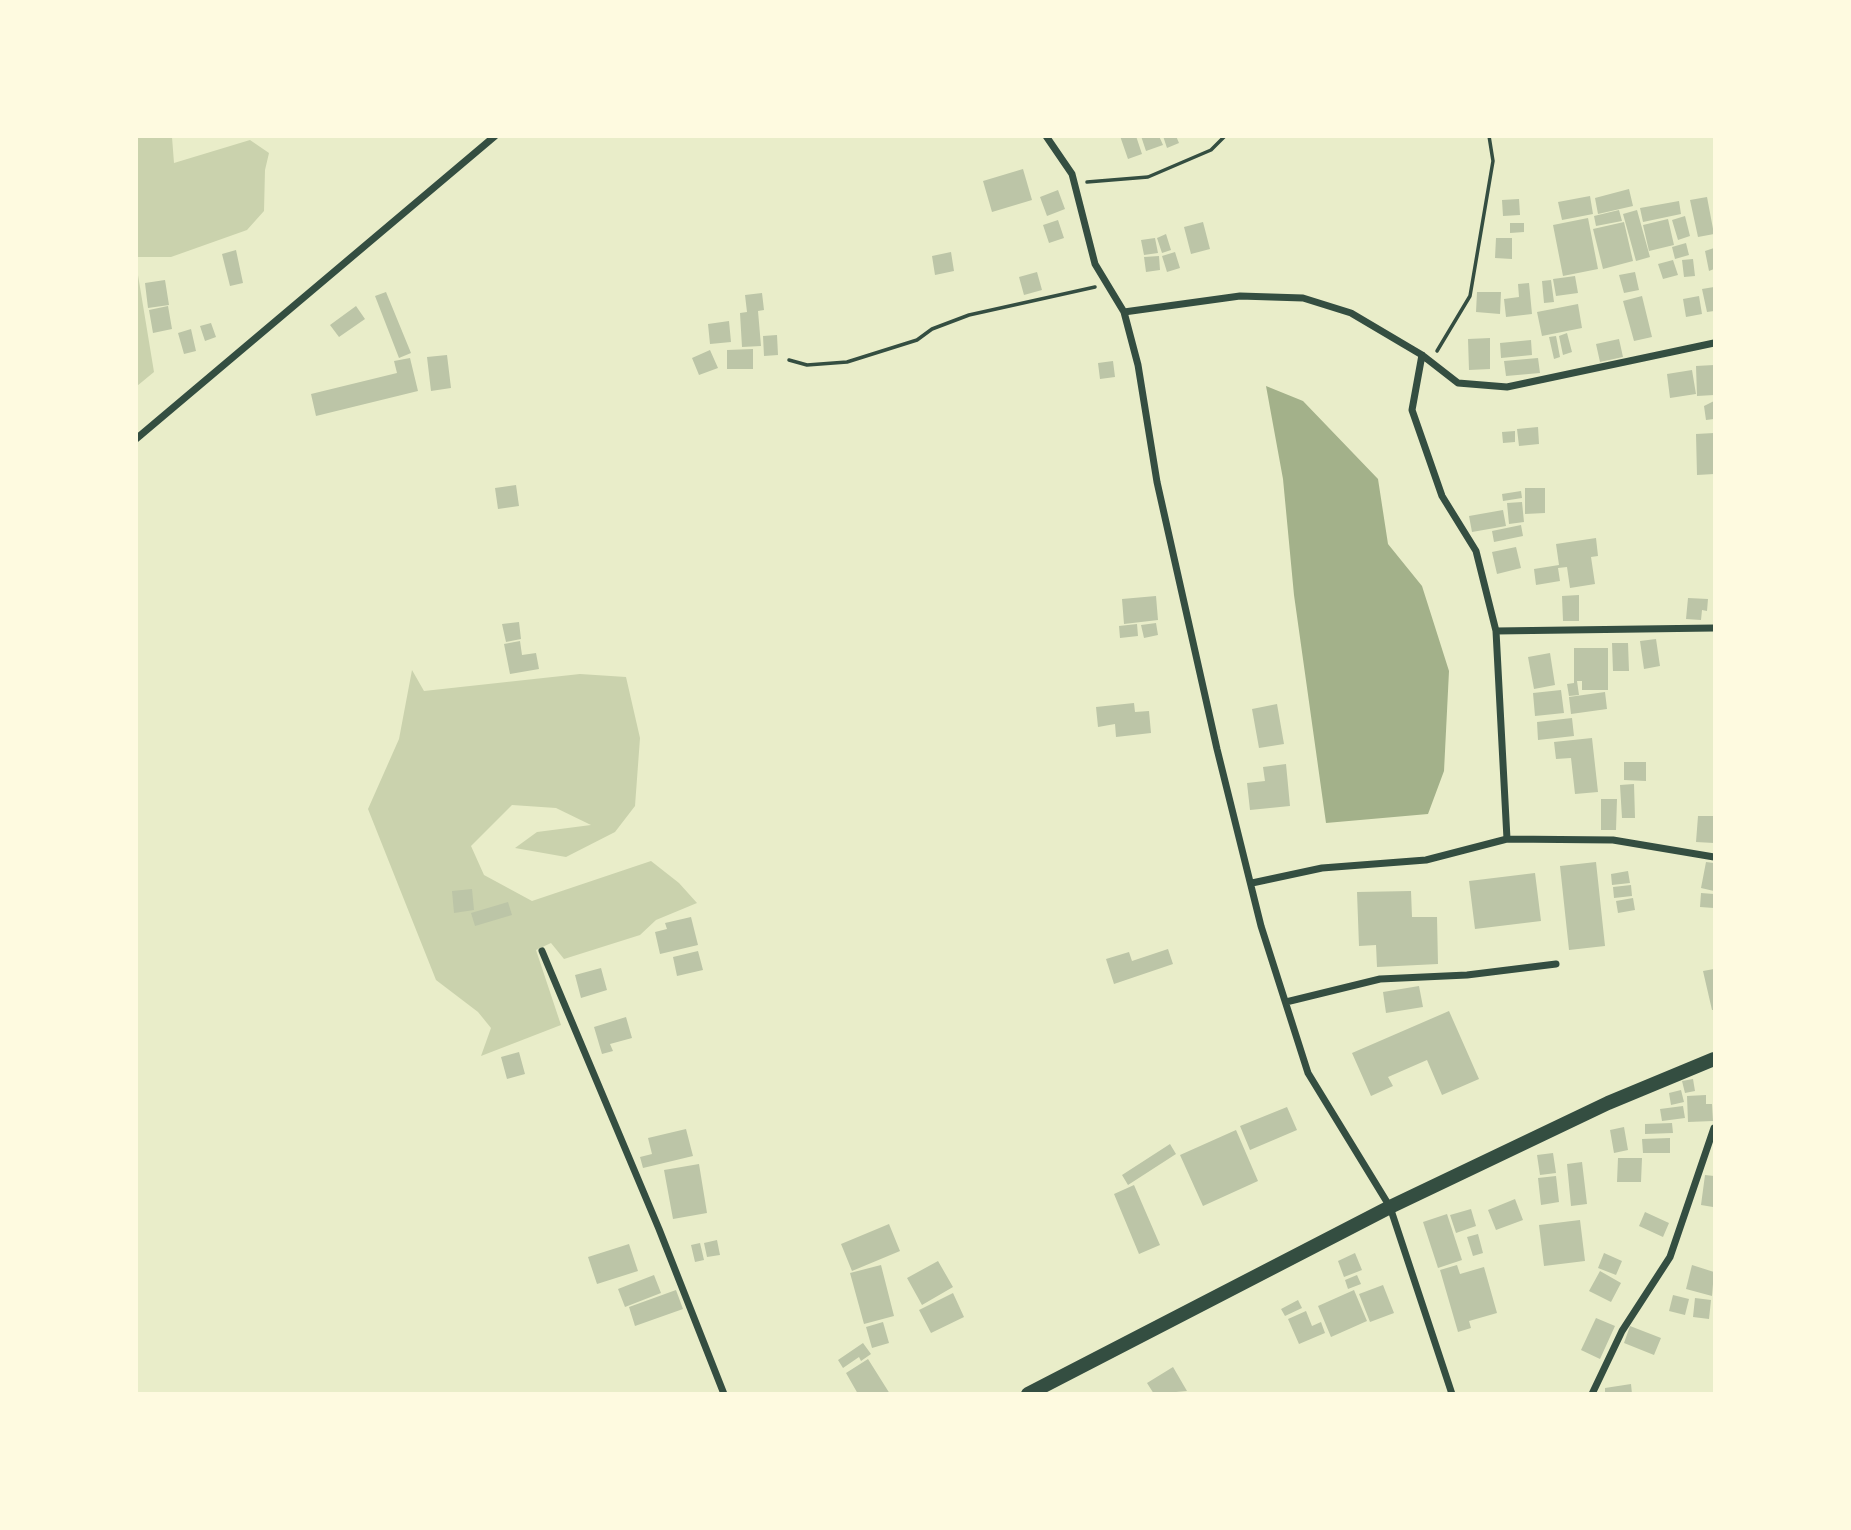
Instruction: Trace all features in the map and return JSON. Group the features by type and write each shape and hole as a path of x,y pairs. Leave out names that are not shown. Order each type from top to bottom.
{"main road":[{"path":"1028,1394 1390,1207 1608,1104 1714,1059"}],"street":[{"path":"136,439 495,136"},
{"path":"1046,136 1072,174 1096,264 1124,312 1138,365 1157,482 1217,748 1261,926 1308,1073 1390,1207 1452,1394"},
{"path":"1124,312 1240,296 1303,298 1351,313 1422,355 1458,383 1507,387 1714,343"},
{"path":"1422,355 1412,411 1442,496 1476,551 1496,631 1507,838"},
{"path":"1496,631 1714,628"},
{"path":"1252,883 1322,868 1426,860 1507,838 1613,840 1714,856"},
{"path":"542,951 659,1228 724,1394"},
{"path":"1286,1002 1380,979 1466,975 1556,964"},
{"path":"1592,1394 1622,1331 1670,1256 1714,1128"}],"path":[{"path":"1074,184 1149,177 1211,150 1225,136"},
{"path":"1430,362 1470,296 1493,161 1489,136"},
{"path":"789,360 807,365 847,362 917,340 932,329 969,315 1107,283"}],"shaded area":[{"path":"136,137 172,137 174,163 250,140 269,153 265,170 264,211 247,230 171,257 137,257"},
{"path":"137,269 154,372 136,386"},
{"path":"1266,386 1303,401 1378,479 1388,544 1422,586 1449,671 1444,771 1428,814 1326,823 1294,595 1283,479"},
{"path":"412,670 424,691 580,674 626,677 640,738 635,806 615,832 566,857 515,848 537,832 591,825 556,808 512,805 471,846 484,875 532,901 651,861 679,883 697,903 656,920 640,935 564,959 551,943 536,950 561,1025 481,1056 491,1028 478,1012 436,980 368,809 399,739"}],"building":[{"path":"1120,136 1136,136 1142,154 1128,159"},
{"path":"1141,136 1159,136 1163,145 1146,151"},
{"path":"1163,136 1176,136 1179,143 1167,148"},
{"path":"1023,169 1032,200 992,212 983,181"},
{"path":"1629,189 1633,206 1598,214 1595,198"},
{"path":"1058,190 1065,209 1047,216 1040,197"},
{"path":"1590,196 1593,214 1562,220 1558,202"},
{"path":"1707,197 1714,234 1698,237 1690,200"},
{"path":"1519,199 1520,215 1503,216 1502,200"},
{"path":"1679,201 1681,214 1643,222 1640,208"},
{"path":"1619,210 1622,221 1596,226 1594,216"},
{"path":"1637,210 1650,257 1636,261 1623,214"},
{"path":"1685,216 1690,236 1678,240 1672,220"},
{"path":"1588,218 1598,269 1563,276 1553,225"},
{"path":"1668,219 1674,245 1649,251 1643,225"},
{"path":"1058,220 1064,238 1049,243 1043,225"},
{"path":"1203,222 1210,249 1191,254 1184,227"},
{"path":"1624,222 1633,261 1603,269 1593,229"},
{"path":"1510,223 1524,223 1524,232 1510,233"},
{"path":"1166,234 1171,250 1162,253 1157,238"},
{"path":"1155,238 1158,253 1144,255 1141,240"},
{"path":"1496,238 1512,238 1512,259 1495,258"},
{"path":"1686,243 1689,255 1675,259 1672,247"},
{"path":"1714,248 1714,269 1709,271 1705,251"},
{"path":"236,250 243,283 230,286 222,254"},
{"path":"951,252 954,271 935,275 932,256"},
{"path":"1175,252 1180,268 1167,272 1162,256"},
{"path":"1159,256 1160,270 1146,272 1144,257"},
{"path":"1693,259 1695,276 1684,277 1682,260"},
{"path":"1673,260 1678,275 1663,279 1658,264"},
{"path":"1037,272 1042,290 1024,295 1019,277"},
{"path":"1635,272 1639,290 1624,293 1619,275"},
{"path":"1575,276 1578,293 1556,296 1553,279"},
{"path":"165,280 169,305 148,308 145,283"},
{"path":"1551,280 1554,302 1544,303 1542,281"},
{"path":"1529,283 1532,314 1506,317 1504,299 1519,297 1518,284"},
{"path":"1714,287 1714,311 1707,312 1702,289"},
{"path":"386,292 411,353 399,358 375,296"},
{"path":"1477,292 1501,292 1500,314 1476,312"},
{"path":"762,293 764,310 758,311 761,346 742,347 740,313 747,312 745,295"},
{"path":"1642,296 1652,337 1634,341 1623,301"},
{"path":"1699,296 1702,314 1686,317 1683,299"},
{"path":"1578,304 1582,328 1542,336 1537,312"},
{"path":"168,306 172,329 153,333 149,310"},
{"path":"356,306 365,319 339,337 330,325"},
{"path":"729,321 731,342 710,344 708,324"},
{"path":"211,323 216,337 205,341 200,326"},
{"path":"191,329 196,351 184,354 178,333"},
{"path":"1567,333 1572,352 1563,355 1559,336"},
{"path":"777,335 778,355 764,356 763,336"},
{"path":"1556,336 1560,357 1554,359 1549,337"},
{"path":"1490,338 1490,369 1469,370 1468,339"},
{"path":"1619,339 1623,357 1600,362 1596,344"},
{"path":"1531,340 1532,355 1501,358 1500,343"},
{"path":"753,349 753,369 727,369 727,350"},
{"path":"710,350 718,368 699,375 692,358"},
{"path":"447,355 451,388 431,391 427,357"},
{"path":"410,358 418,391 316,416 311,394 397,373 394,361"},
{"path":"1538,358 1540,373 1506,376 1504,361"},
{"path":"1113,361 1115,377 1100,379 1098,363"},
{"path":"1714,365 1714,395 1697,396 1696,366"},
{"path":"1692,370 1696,394 1670,398 1667,374"},
{"path":"1714,401 1714,419 1706,420 1704,406"},
{"path":"1538,427 1539,444 1519,446 1517,429"},
{"path":"1515,431 1515,442 1503,443 1502,432"},
{"path":"1714,433 1714,474 1697,475 1696,434"},
{"path":"516,485 519,506 498,509 495,488"},
{"path":"1525,488 1545,488 1545,513 1525,514"},
{"path":"1521,491 1522,498 1503,501 1502,494"},
{"path":"1522,502 1524,522 1509,524 1507,503"},
{"path":"1503,510 1506,526 1472,532 1469,516"},
{"path":"1521,525 1523,536 1494,542 1492,531"},
{"path":"1596,538 1598,556 1591,557 1595,584 1570,588 1567,567 1558,568 1560,581 1536,585 1534,569 1559,565 1556,544"},
{"path":"1516,547 1521,568 1497,574 1492,552"},
{"path":"1579,595 1579,621 1563,621 1562,596"},
{"path":"1156,596 1158,620 1124,624 1122,599"},
{"path":"1688,598 1708,599 1707,611 1702,610 1701,620 1686,619"},
{"path":"519,622 521,639 506,642 502,624"},
{"path":"1156,623 1158,635 1144,638 1141,625"},
{"path":"1137,624 1138,636 1120,638 1119,626"},
{"path":"1656,639 1660,666 1644,669 1640,641"},
{"path":"520,641 522,655 536,653 539,669 510,674 504,644"},
{"path":"1612,643 1628,643 1629,671 1613,671"},
{"path":"1574,648 1608,648 1608,690 1582,690 1582,681 1577,681 1579,695 1569,696 1567,684 1574,683"},
{"path":"1550,653 1555,685 1534,689 1528,657"},
{"path":"1561,690 1564,713 1535,716 1533,693"},
{"path":"1605,692 1607,709 1571,714 1569,697"},
{"path":"1134,703 1135,712 1149,711 1151,733 1116,737 1115,724 1098,727 1096,707"},
{"path":"1277,704 1284,744 1259,748 1252,709"},
{"path":"1572,718 1574,736 1538,740 1537,722"},
{"path":"1592,738 1598,792 1575,794 1571,758 1556,759 1554,742"},
{"path":"1624,762 1646,762 1646,781 1624,780"},
{"path":"1286,764 1290,806 1250,810 1247,783 1265,781 1263,767"},
{"path":"1634,784 1635,818 1622,818 1620,785"},
{"path":"1601,799 1617,799 1616,830 1601,830"},
{"path":"1698,816 1714,816 1714,843 1696,842"},
{"path":"1596,862 1605,946 1569,950 1560,866"},
{"path":"1706,862 1714,863 1714,891 1701,888"},
{"path":"1628,871 1630,883 1612,885 1611,874"},
{"path":"1535,873 1541,921 1475,929 1469,881"},
{"path":"1631,885 1632,896 1614,898 1613,887"},
{"path":"472,889 474,910 454,913 452,891"},
{"path":"1411,891 1412,917 1437,917 1438,964 1377,967 1376,945 1359,946 1357,892"},
{"path":"1701,893 1714,894 1714,908 1700,907"},
{"path":"1633,898 1635,910 1618,913 1616,901"},
{"path":"508,902 512,915 475,926 471,913"},
{"path":"691,917 698,945 660,954 655,932 667,929 665,923"},
{"path":"1168,949 1173,964 1114,984 1106,959 1129,952 1132,961"},
{"path":"698,951 703,970 677,976 673,957"},
{"path":"601,968 607,990 581,998 575,975"},
{"path":"1714,969 1714,1010 1712,1010 1703,971"},
{"path":"1419,986 1423,1007 1386,1013 1383,992"},
{"path":"1449,1011 1479,1079 1442,1095 1427,1060 1388,1077 1393,1086 1371,1096 1352,1053"},
{"path":"626,1017 632,1038 610,1044 613,1051 602,1054 594,1027"},
{"path":"519,1052 525,1074 507,1079 501,1057"},
{"path":"1693,1079 1695,1091 1685,1093 1682,1081"},
{"path":"1681,1090 1684,1102 1671,1105 1669,1093"},
{"path":"1706,1095 1706,1104 1712,1104 1713,1121 1688,1122 1687,1096"},
{"path":"1683,1106 1685,1118 1662,1121 1660,1109"},
{"path":"1287,1107 1297,1130 1250,1150 1240,1126"},
{"path":"1672,1123 1673,1133 1645,1134 1645,1124"},
{"path":"1624,1127 1628,1150 1614,1153 1610,1130"},
{"path":"686,1129 693,1156 643,1168 640,1157 652,1154 648,1138"},
{"path":"1236,1130 1258,1181 1203,1206 1180,1155"},
{"path":"1670,1138 1670,1153 1643,1153 1642,1139"},
{"path":"1170,1144 1176,1154 1128,1185 1122,1175"},
{"path":"1553,1153 1556,1173 1540,1175 1537,1155"},
{"path":"1618,1158 1642,1158 1641,1182 1617,1182"},
{"path":"1582,1162 1587,1204 1571,1206 1567,1164"},
{"path":"699,1164 707,1213 673,1219 664,1170"},
{"path":"1705,1175 1714,1176 1713,1207 1701,1205"},
{"path":"1556,1176 1559,1202 1541,1205 1538,1178"},
{"path":"1134,1185 1160,1245 1139,1254 1114,1194"},
{"path":"1515,1199 1523,1220 1496,1230 1488,1210"},
{"path":"1471,1209 1476,1226 1456,1233 1450,1215"},
{"path":"1645,1212 1669,1223 1663,1237 1639,1226"},
{"path":"1447,1214 1462,1260 1438,1268 1423,1222"},
{"path":"1580,1220 1585,1261 1544,1266 1539,1225"},
{"path":"889,1224 900,1251 852,1271 841,1244"},
{"path":"1478,1234 1483,1253 1473,1256 1467,1237"},
{"path":"717,1240 720,1255 707,1257 704,1243"},
{"path":"700,1243 704,1260 695,1262 691,1245"},
{"path":"629,1244 638,1271 597,1284 588,1257"},
{"path":"1355,1253 1362,1270 1344,1277 1338,1261"},
{"path":"1604,1253 1622,1261 1616,1275 1598,1268"},
{"path":"938,1261 953,1287 922,1305 907,1278"},
{"path":"881,1265 894,1316 864,1324 850,1273"},
{"path":"1457,1265 1460,1274 1484,1267 1497,1313 1469,1321 1471,1328 1458,1332 1440,1270"},
{"path":"1692,1265 1714,1272 1712,1296 1686,1289"},
{"path":"1600,1271 1621,1283 1611,1302 1589,1291"},
{"path":"654,1275 661,1293 625,1307 618,1289"},
{"path":"1357,1275 1361,1284 1348,1289 1345,1280"},
{"path":"1383,1285 1394,1313 1370,1322 1359,1294"},
{"path":"676,1290 683,1309 635,1326 629,1307"},
{"path":"1354,1290 1367,1321 1331,1337 1318,1306"},
{"path":"953,1293 964,1317 931,1333 919,1310"},
{"path":"1673,1295 1689,1299 1685,1315 1669,1311"},
{"path":"1695,1298 1711,1300 1709,1319 1693,1317"},
{"path":"1298,1300 1302,1308 1285,1316 1281,1309"},
{"path":"1306,1311 1312,1326 1321,1322 1325,1333 1299,1344 1288,1319"},
{"path":"1596,1318 1615,1326 1600,1359 1581,1350"},
{"path":"883,1322 889,1343 872,1348 866,1327"},
{"path":"1630,1326 1661,1338 1654,1355 1624,1343"},
{"path":"863,1343 871,1354 861,1361 859,1357 843,1368 838,1360"},
{"path":"868,1359 890,1394 858,1394 846,1373"},
{"path":"1173,1367 1187,1391 1154,1394 1147,1383"},
{"path":"1631,1384 1632,1394 1605,1394 1605,1388"}]}
